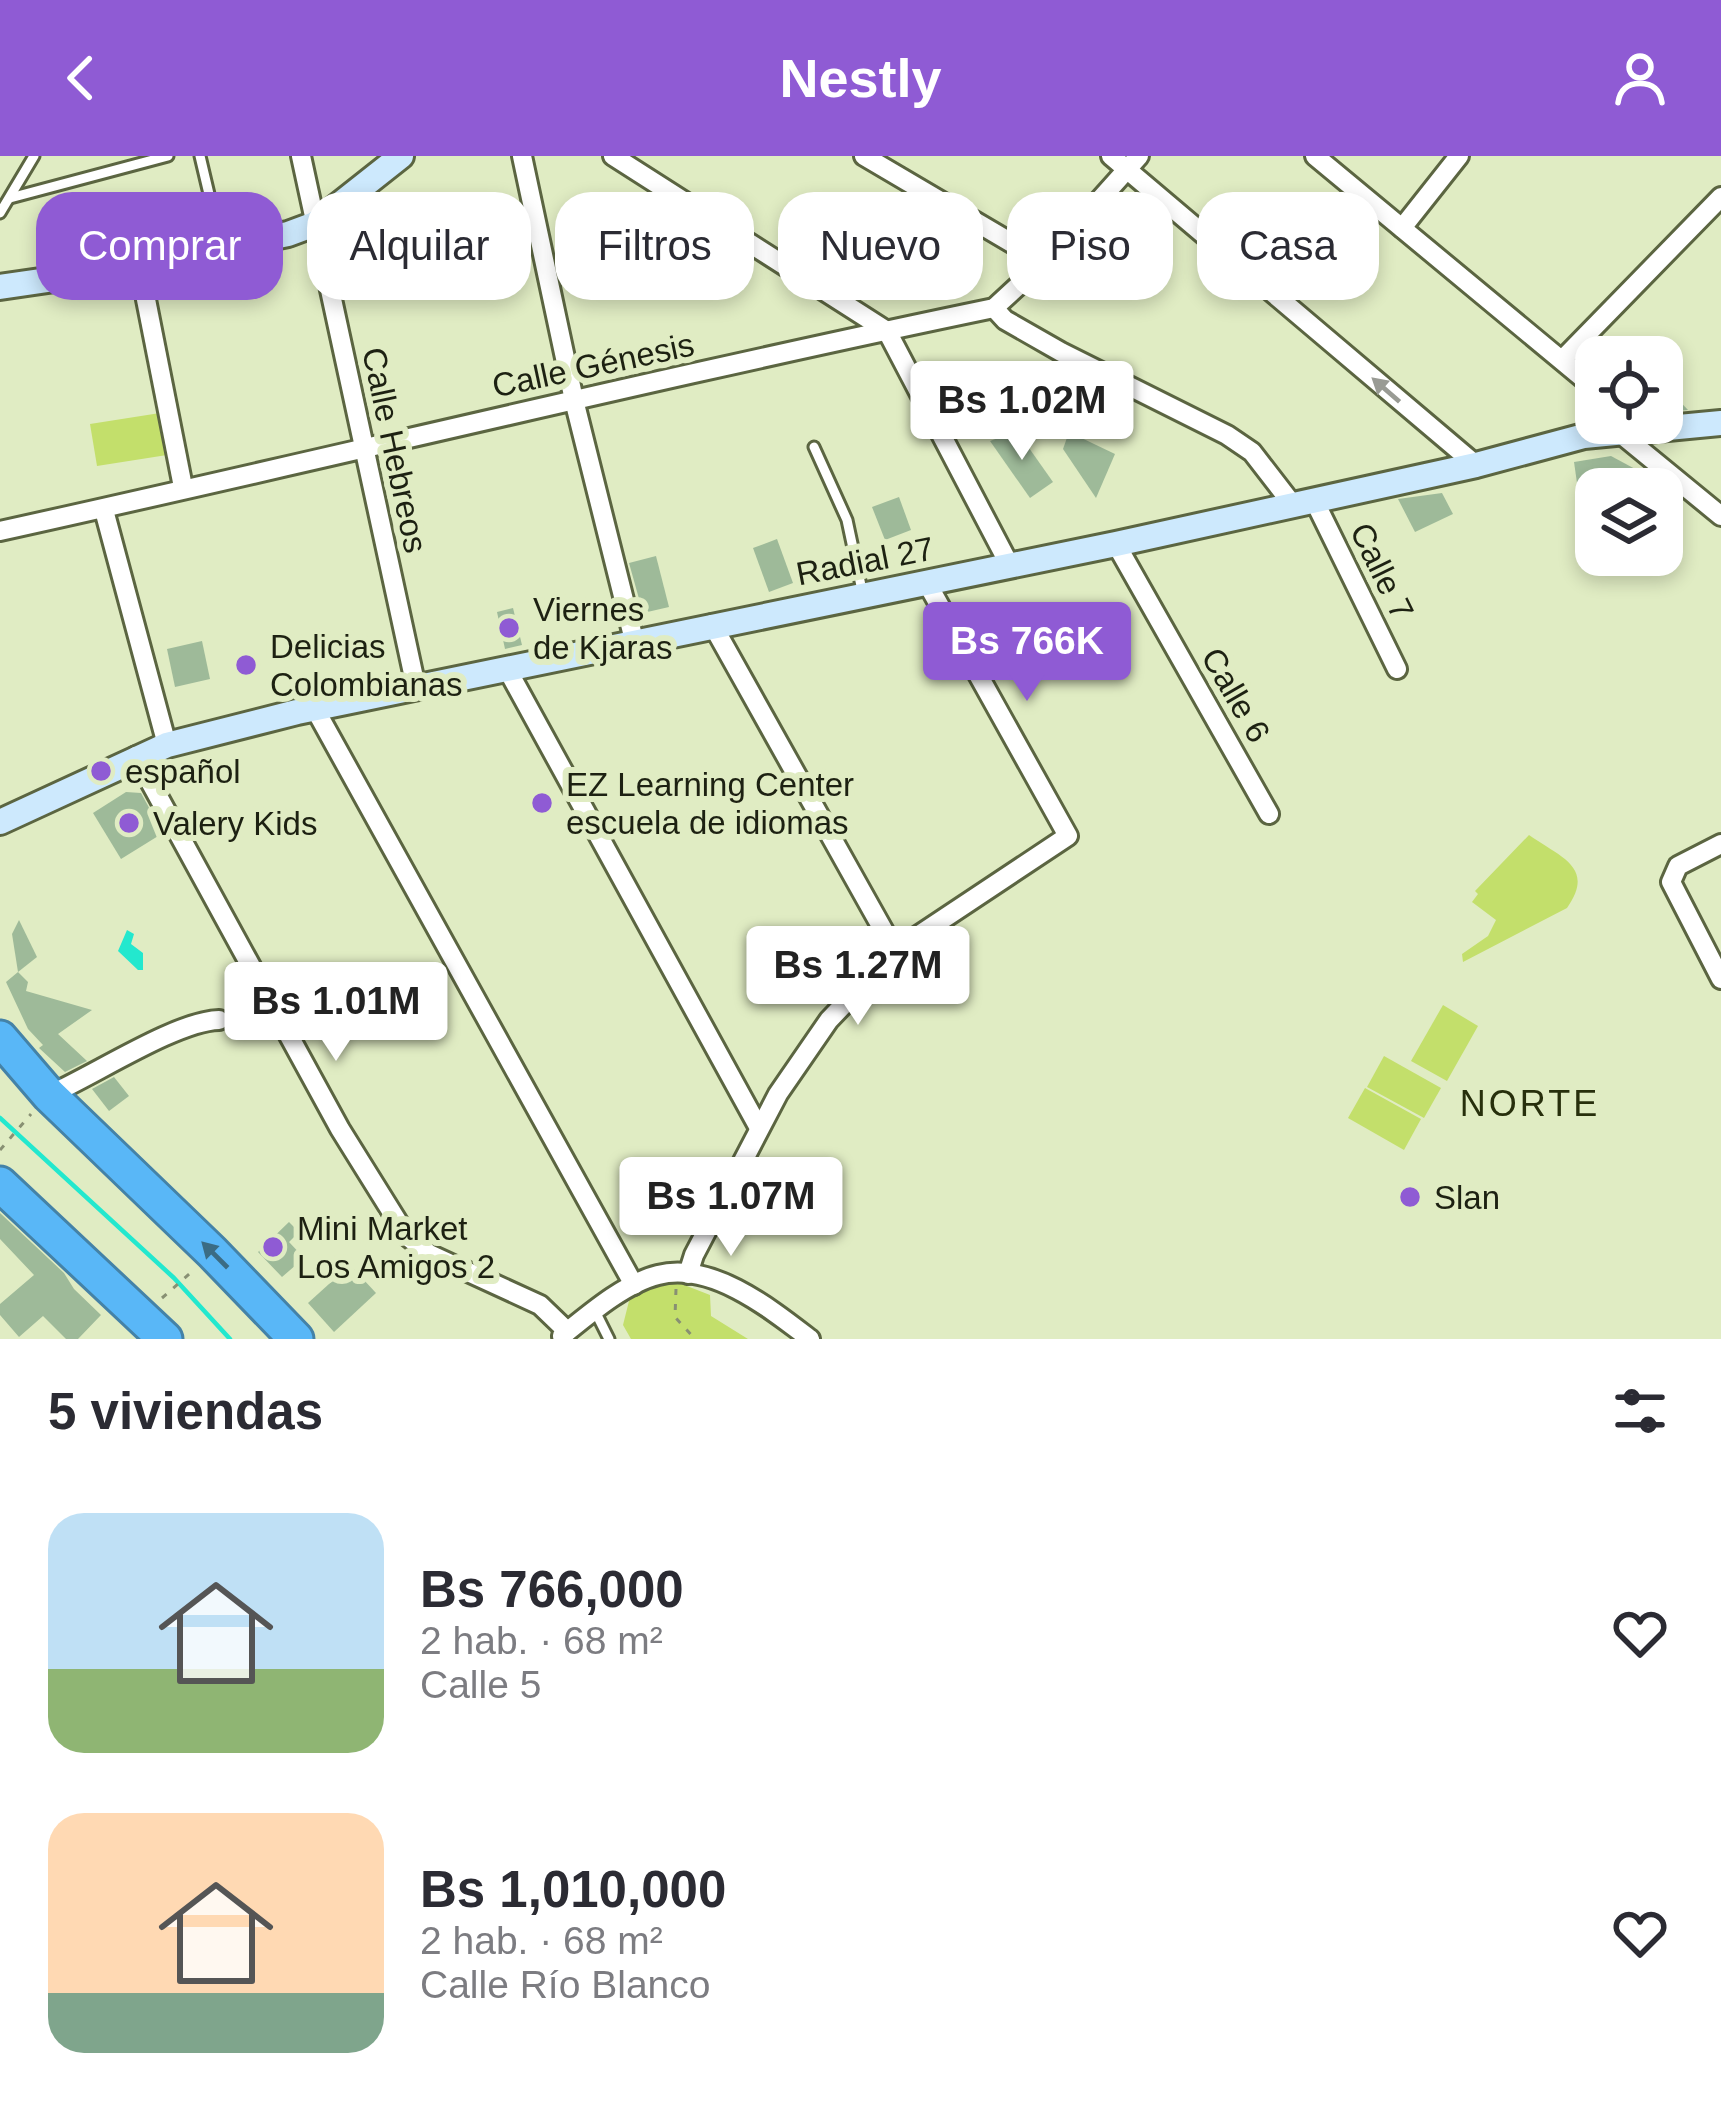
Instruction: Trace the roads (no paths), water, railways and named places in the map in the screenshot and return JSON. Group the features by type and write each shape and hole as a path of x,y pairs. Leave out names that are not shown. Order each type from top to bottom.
{"highway":[{"path":"0,1037 43,1102 212,1252 296,1339"},
{"path":"0,1184 165,1339"}],"street":[{"name":"Calle Hebreos","path":"301,156 308,192"},
{"path":"355,192 401,156"},
{"path":"522,156 574,400 634,640"},
{"path":"613,156 887,331 1009,565"},
{"path":"864,156 1007,240"},
{"path":"1315,156 1575,371"},
{"path":"1402,228 1459,156"},
{"path":"1100,192 1126,160 1476,465"},
{"path":"1562,360 1721,197"},
{"path":"0,286 36,280"},
{"path":"994,308 1007,296"},
{"path":"146,300 183,487"},
{"name":"Calle Hebreos","path":"332,300 416,687"},
{"name":"Calle Génesis","path":"0,531 994,308"},
{"name":"Calle 7","path":"994,308 1005,320 1061,352 1252,452 1303,502 1397,669"},
{"name":"Radial 27","path":"1683,425 1721,423"},
{"name":"Radial 27","path":"0,822 166,745 506,667 1116,544 1476,465 1575,438"},
{"path":"1637,444 1721,516"},
{"path":"104,510 166,745"},
{"name":"Calle 6","path":"1116,544 1269,814"},
{"path":"681,1277 759,1128 800,1058 829,1020 895,951 1068,836 927,583"},
{"path":"712,624 895,951"},
{"path":"506,667 759,1128"},
{"path":"315,709 634,1285"},
{"path":"136,756 340,1129 406,1234 430,1254 540,1305 563,1335 634,1285 660,1274 736,1290 811,1339"},
{"name":"Radial 27","path":"0,834 34,807"},
{"path":"1721,844 1685,861 1672,874 1673,890 1721,979"},
{"path":"43,1102 166,1035 200,1021 219,1020"}],"lane":[{"path":"0,213 34,156"},
{"path":"10,198 168,156"},
{"path":"200,156 209,192"},
{"path":"814,447 847,520 863,595"},
{"path":"596,1312 609,1339"}],"water":[{"path":"127,930 134,934 131,944 143,953 143,970 118,951"}],"waterway":[{"path":"0,1118 174,1278 230,1339"}],"place":[{"name":"Viernes de Kjaras","path":"509,628"},
{"name":"Delicias Colombianas","path":"246,665"},
{"name":"español","path":"101,771"},
{"name":"EZ Learning Center escuela de idiomas","path":"542,803"},
{"name":"Valery Kids","path":"129,823"},
{"name":"Slan","path":"1410,1197"},
{"name":"Mini Market Los Amigos 2","path":"273,1247"}],"district":[{"name":"NORTE","path":"1530,1103"}]}
